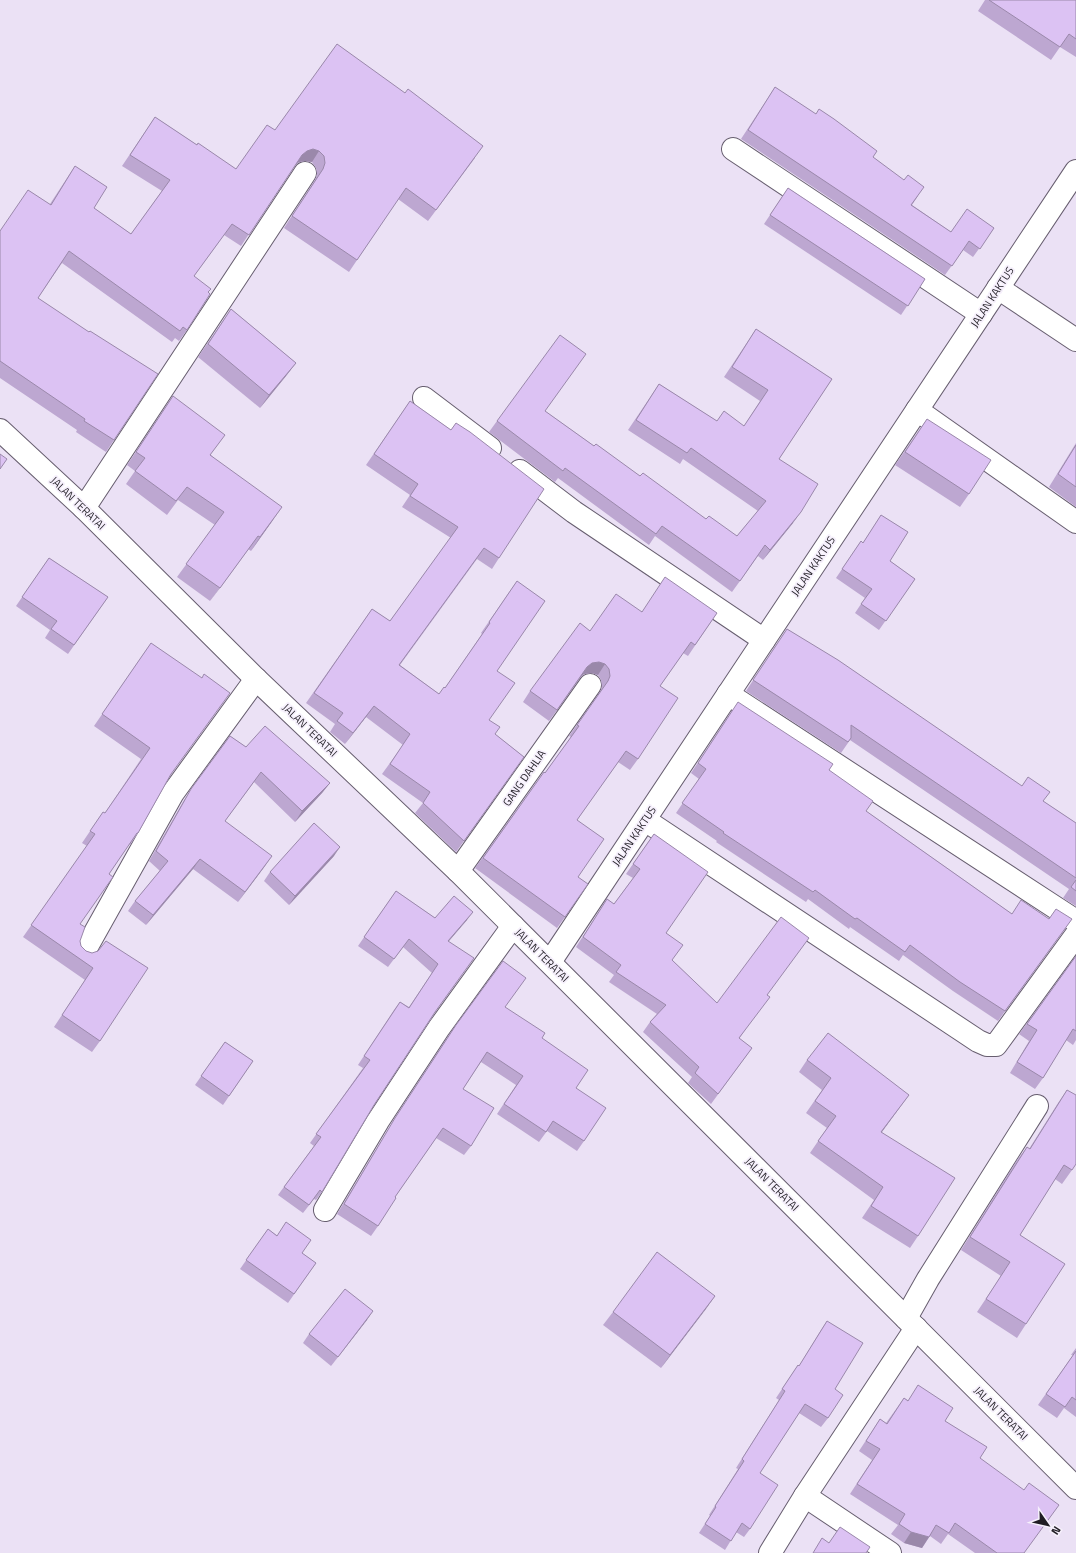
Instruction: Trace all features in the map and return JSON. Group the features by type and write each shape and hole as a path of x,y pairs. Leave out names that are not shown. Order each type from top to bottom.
{"street":[{"path":"733,149 981,314"},
{"name":"JALAN KAKTUS","path":"550,962 1076,170"},
{"path":"84,508 305,173"},
{"path":"998,288 1076,340"},
{"path":"424,398 574,512 764,640"},
{"path":"917,410 1076,522"},
{"name":"JALAN TERATAI","path":"0,430 84,508 256,679 458,871 1076,1488"},
{"path":"84,952 173,793 256,679"},
{"name":"GANG DAHLIA","path":"458,871 590,685"},
{"path":"728,694 1076,920"},
{"path":"645,820 978,1042 987,1045 996,1046 1076,935"},
{"path":"324,1210 378,1121 439,1028 513,926"},
{"path":"770,1553 911,1323 928,1279 1037,1106"},
{"path":"805,1496 890,1553"}],"building":[{"path":"989,0 1076,0 1076,39 1069,34 1060,47"},
{"path":"337,44 405,93 408,89 483,146 436,210 406,188 357,260 292,216 323,169 325,163 324,156 319,151 313,149 307,151 302,155 249,235 232,224 194,276 211,289 208,292 210,294 187,330 183,327 180,331 69,251 38,298 89,332 90,331 158,374 114,440 84,421 85,419 0,361 0,231 28,190 51,205 75,166 107,187 94,208 131,234 170,180 130,155 155,117 197,145 198,143 236,169 267,125 275,130"},
{"path":"775,87 816,114 819,109 834,119 877,151 873,157 904,180 908,175 924,187 911,205 951,232 967,209 994,228 980,249 969,241 952,266 748,130"},
{"path":"788,188 925,279 908,306 770,215"},
{"path":"231,309 296,363 269,395 208,344"},
{"path":"756,329 832,379 779,459 818,484 801,512 770,550 765,545 740,581 662,526 656,534 565,468 563,471 497,421 560,335 586,354 545,411 594,446 596,444 640,476 643,473 706,519 709,516 737,536 766,501 691,448 687,453 636,420 659,384 717,421 724,411 744,426 768,390 732,367"},
{"path":"173,396 225,435 210,455 282,507 260,537 258,536 220,588 186,564 224,512 187,487 176,501 135,471 145,458 136,452"},
{"path":"410,401 451,430 456,423 470,432 544,489 499,558 484,548 399,665 439,694 444,687 445,688 490,623 489,622 517,581 545,601 497,671 515,683 489,720 500,727 495,734 524,757 464,841 423,803 430,792 390,764 410,734 374,706 353,733 337,721 343,713 314,693 372,609 390,621 458,527 410,496 418,484 374,454"},
{"path":"927,419 991,460 969,494 905,452"},
{"path":"1076,445 1076,487 1058,474"},
{"path":"0,454 7,459 0,469"},
{"path":"881,515 908,532 890,561 915,579 886,621 861,604 872,589 842,569 861,541 863,543"},
{"path":"49,558 108,597 74,645 51,629 57,621 22,597"},
{"path":"665,577 717,613 695,645 691,642 660,686 678,698 638,759 626,751 577,820 604,839 578,877 588,884 565,917 483,858 544,772 545,773 579,726 577,725 608,681 610,676 609,669 605,664 599,662 592,663 587,667 557,710 530,691 580,623 590,631 616,594 642,612"},
{"path":"787,629 838,660 1022,786 1028,777 1050,792 1043,801 1076,823 1076,878 851,725 851,738 848,742 753,680"},
{"path":"151,643 202,678 204,674 230,693 171,774 138,833 109,874 113,877 80,924 85,927 80,941 81,946 86,951 92,953 98,951 106,941 148,968 100,1041 62,1015 93,968 31,925 95,834 90,831 103,812 105,813 150,748 102,714"},
{"path":"738,702 833,764 829,770 873,801 866,811 1012,914 1021,900 1049,919 1056,909 1072,919 1005,1011 960,982 910,945 905,952 815,890 813,892 723,833 724,832 682,803 706,769 698,763"},
{"path":"265,726 330,783 302,811 261,772 225,821 272,856 245,892 200,859 153,915 135,901 168,861 156,851 191,789 230,736 246,747"},
{"path":"314,823 340,847 295,896 270,872"},
{"path":"654,834 708,872 666,933 683,945 672,960 717,1003 781,917 809,938 767,995 770,997 739,1038 752,1048 718,1094 695,1073 699,1067 650,1022 666,1005 616,972 621,965 583,937 607,899 614,904 640,869 633,864"},
{"path":"1076,880 1076,891 1071,887"},
{"path":"396,891 435,918 454,896 473,912 448,941 474,958 435,1012 374,1105 322,1192 320,1190 309,1205 284,1187 321,1137 316,1134 370,1060 364,1056 400,1002 409,1008 438,964 409,939 394,959 364,937"},
{"path":"1076,956 1076,1031 1073,1029 1043,1078 1017,1062 1037,1030 1027,1024"},
{"path":"503,961 526,978 505,1007 545,1033 542,1038 588,1070 576,1088 606,1108 584,1141 553,1121 546,1132 504,1104 523,1076 487,1052 463,1089 494,1108 471,1146 443,1128 395,1197 396,1198 378,1226 344,1204 395,1118 456,1025"},
{"path":"828,1033 909,1095 881,1132 955,1178 918,1236 871,1206 883,1187 818,1141 836,1116 815,1101 831,1078 807,1060"},
{"path":"225,1042 253,1061 229,1096 201,1076"},
{"path":"1067,1090 1076,1095 1076,1164 1072,1170 1064,1165 1020,1235 1065,1264 1026,1324 986,1299 1010,1262 970,1237 1027,1147 1030,1149"},
{"path":"286,1222 311,1240 302,1253 316,1263 294,1294 246,1260 268,1229 277,1236"},
{"path":"657,1252 715,1296 670,1355 613,1312"},
{"path":"345,1289 373,1311 338,1357 309,1334"},
{"path":"827,1321 863,1343 835,1389 843,1395 828,1418 805,1404 760,1473 778,1485 750,1529 742,1523 731,1541 705,1524 744,1461 742,1459 785,1391 782,1389 798,1365 799,1366"},
{"path":"1076,1351 1076,1400 1072,1397 1065,1407 1046,1394"},
{"path":"918,1385 953,1408 945,1421 987,1447 980,1458 1024,1490 1029,1483 1059,1505 1024,1553 997,1553 955,1523 949,1533 936,1525 929,1537 911,1532 899,1524 905,1514 857,1484 880,1449 866,1441 880,1419 887,1424 904,1398 908,1401"},
{"path":"840,1527 870,1547 866,1553 813,1553 822,1538 829,1543"}]}
